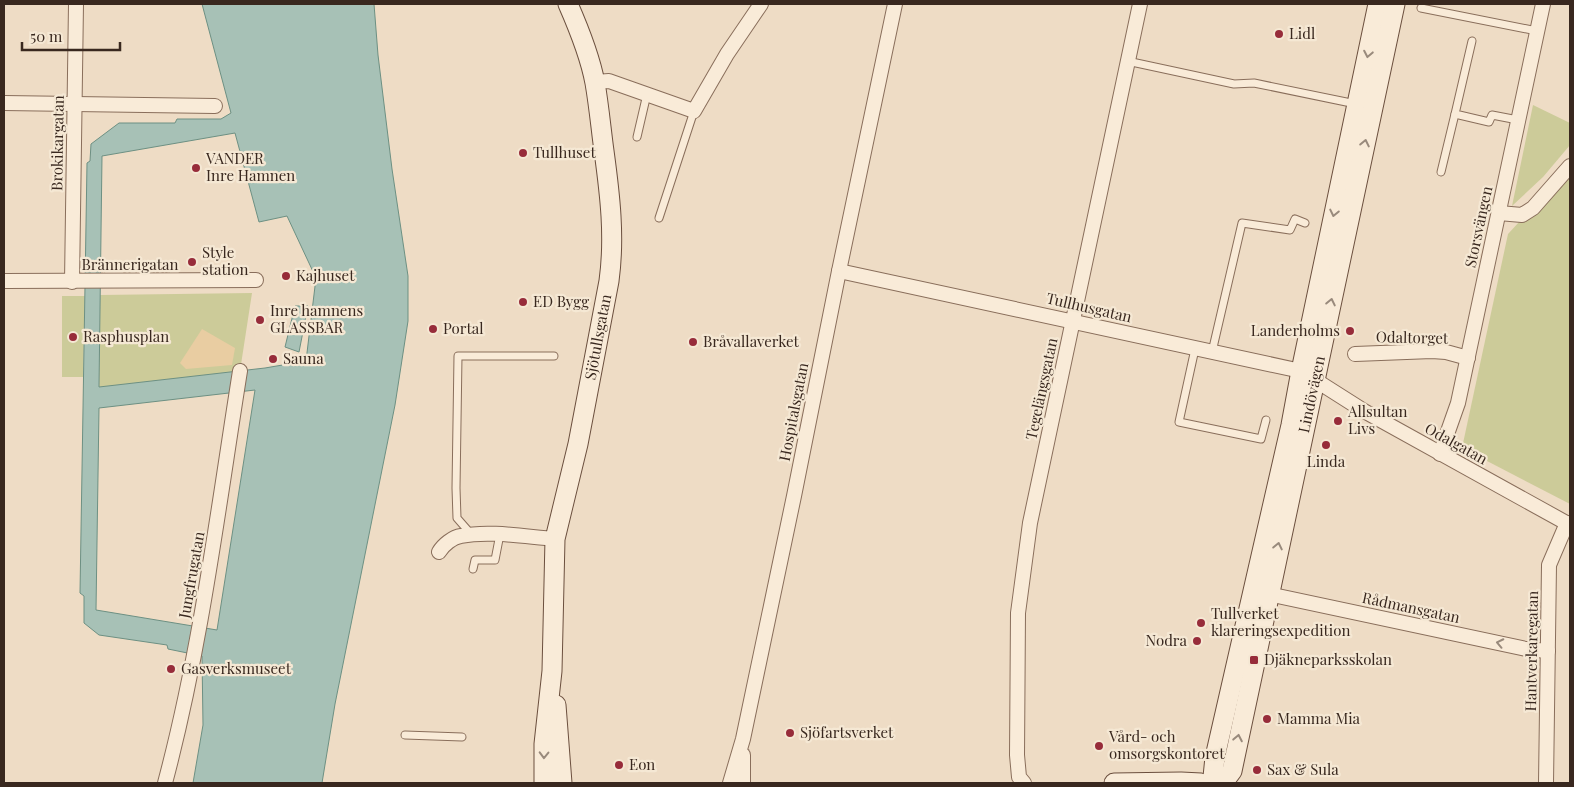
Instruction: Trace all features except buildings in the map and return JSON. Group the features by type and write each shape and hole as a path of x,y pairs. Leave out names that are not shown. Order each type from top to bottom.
{"main road":[{"name":"Sjötullsgatan","path":"544,783 544,744 552,671 556,539 578,444 608,290 612,259 610,195 595,82 578,28 568,4"},
{"name":"Lindövägen","path":"1223,783 1232,771 1314,380 1365,106 1378,4"},
{"name":"Lindövägen","path":"1365,106 1395,4"},
{"name":"Lindövägen","path":"1217,783 1214,777 1215,757 1291,424 1314,380"},
{"name":"Sjötullsgatan","path":"552,671 562,783"},
{"path":"1114,783 1201,783"}],"street":[{"name":"Brokikargatan","path":"76,4 74,104 77,282"},
{"path":"575,4 578,28"},
{"path":"595,82 609,81 694,111 727,54 761,4"},
{"name":"Hospitalsgatan","path":"730,783 743,739 896,4"},
{"name":"Tegelängsgatan","path":"1024,783 1019,777 1017,755 1018,613 1030,523 1074,321 1126,61 1140,4"},
{"name":"Storsvängen","path":"1440,454 1456,413 1542,4"},
{"path":"4,103 214,106"},
{"path":"1499,213 1522,215 1533,208 1570,166"},
{"name":"Tullhusgatan","path":"839,271 1212,352 1314,380"},
{"name":"Brännerigatan","path":"4,281 256,280"},
{"name":"Odaltorget","path":"1355,354 1432,351 1446,352 1468,358"},
{"name":"Jungfrugatan","path":"165,783 176,745 199,627 219,514 240,371"},
{"name":"Odalgatan","path":"1314,380 1440,454 1569,524"},
{"name":"Hantverkaregatan","path":"1546,783 1549,565 1569,524"},
{"path":"439,552 442,546 459,536 472,534 500,534 556,539"},
{"name":"Rådmansgatan","path":"1268,594 1526,649 1548,651"},
{"name":"Hospitalsgatan","path":"743,739 743,783"}],"lane":[{"path":"1421,8 1537,31"},
{"path":"1441,172 1472,41"},
{"path":"1126,61 1234,84 1254,83 1365,106"},
{"path":"637,138 647,94"},
{"path":"659,218 694,111"},
{"path":"1455,114 1489,122 1492,115 1518,120"},
{"path":"1212,352 1242,223 1290,230 1295,220 1305,223"},
{"path":"1195,349 1179,422 1262,439 1266,420"},
{"path":"472,534 457,518 458,356 554,356"},
{"path":"473,569 475,560 495,560 500,534"},
{"path":"405,735 462,737"}],"shaded area":[{"path":"202,4 374,4 378,55 392,169 408,276 408,321 395,405 335,704 322,783 193,783 203,725 202,656 168,649 167,645 99,635 84,623 84,596 80,593 87,163 90,161 91,144 119,123 175,123 177,119 221,119 231,113","holes":["235,133 259,222 287,216 316,278 306,361 265,368 99,387 102,156","255,390 217,630 96,610 99,408"]},
{"path":"1533,105 1570,123 1570,145 1543,177 1512,206"},
{"path":"1570,167 1570,504 1462,448 1508,234"},
{"path":"252,293 240,371 99,388 100,295"},
{"name":"Rasphusplan","path":"62,296 85,296 83,377 62,377"},
{"path":"295,306 308,306 299,352 285,347"}],"sand":[{"path":"202,329 235,348 232,365 186,369 180,363"}],"place":[{"name":"Lidl","path":"1279,34"},
{"name":"Tullhuset","path":"523,153"},
{"name":"VANDER Inre Hamnen","path":"196,168"},
{"name":"Style station","path":"192,262"},
{"name":"Kajhuset","path":"286,276"},
{"name":"ED Bygg","path":"523,302"},
{"name":"Inre hamnens GLASSBAR","path":"260,320"},
{"name":"Portal","path":"433,329"},
{"name":"Landerholms","path":"1350,331"},
{"name":"Rasphusplan","path":"73,337"},
{"name":"Bråvallaverket","path":"693,342"},
{"name":"Sauna","path":"273,359"},
{"name":"Allsultan Livs","path":"1338,421"},
{"name":"Linda","path":"1326,445"},
{"name":"Tullverket klareringsexpedition","path":"1201,623"},
{"name":"Nodra","path":"1197,641"},
{"name":"Djäkneparksskolan","path":"1254,660"},
{"name":"Gasverksmuseet","path":"171,669"},
{"name":"Mamma Mia","path":"1267,719"},
{"name":"Sjöfartsverket","path":"790,733"},
{"name":"Vård- och omsorgskontoret","path":"1099,746"},
{"name":"Eon","path":"619,765"},
{"name":"Sax & Sula","path":"1257,770"}]}
